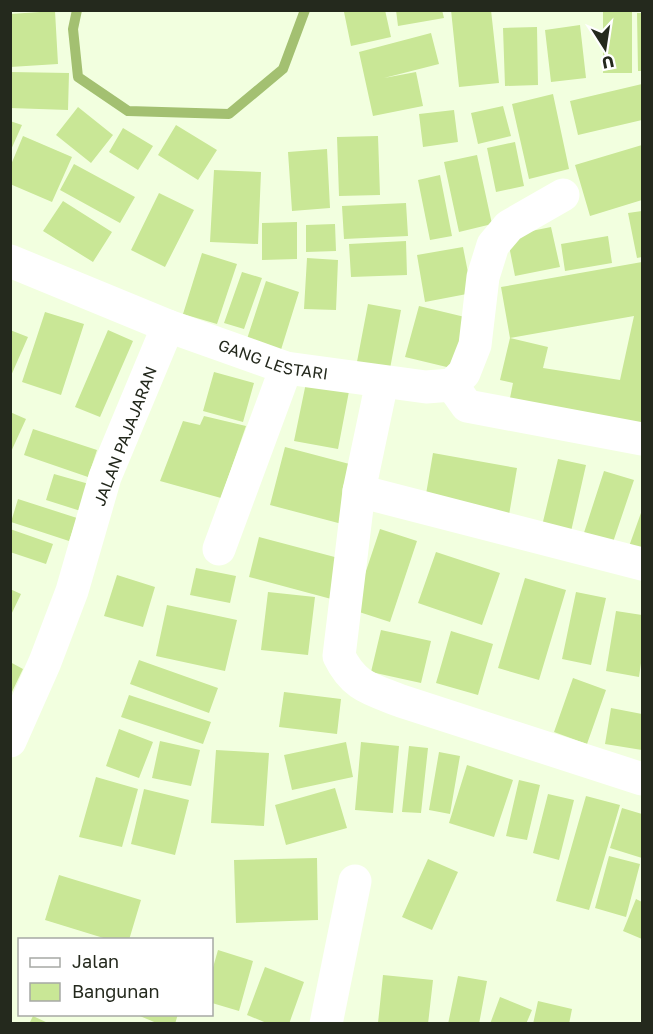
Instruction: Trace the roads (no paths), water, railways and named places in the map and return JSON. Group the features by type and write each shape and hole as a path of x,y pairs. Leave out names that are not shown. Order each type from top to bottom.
{"street":[{"path":"563,195 509,226 493,245 483,277 475,345 464,373 452,385 426,387 382,382 359,491 339,656 348,675 365,686 401,701 642,779"},
{"path":"10,261 168,326"},
{"name":"GANG LESTARI","path":"168,326 286,369 382,382"},
{"name":"JALAN PAJAJARAN","path":"10,741 45,662 72,591 105,477 168,326"},
{"path":"219,549 286,369"},
{"path":"452,385 467,406 642,439"},
{"path":"359,491 642,564"},
{"path":"326,1023 355,881"}],"waterway":[{"path":"77,10 73,29 78,77 128,111 229,114 283,69 305,10"}]}
